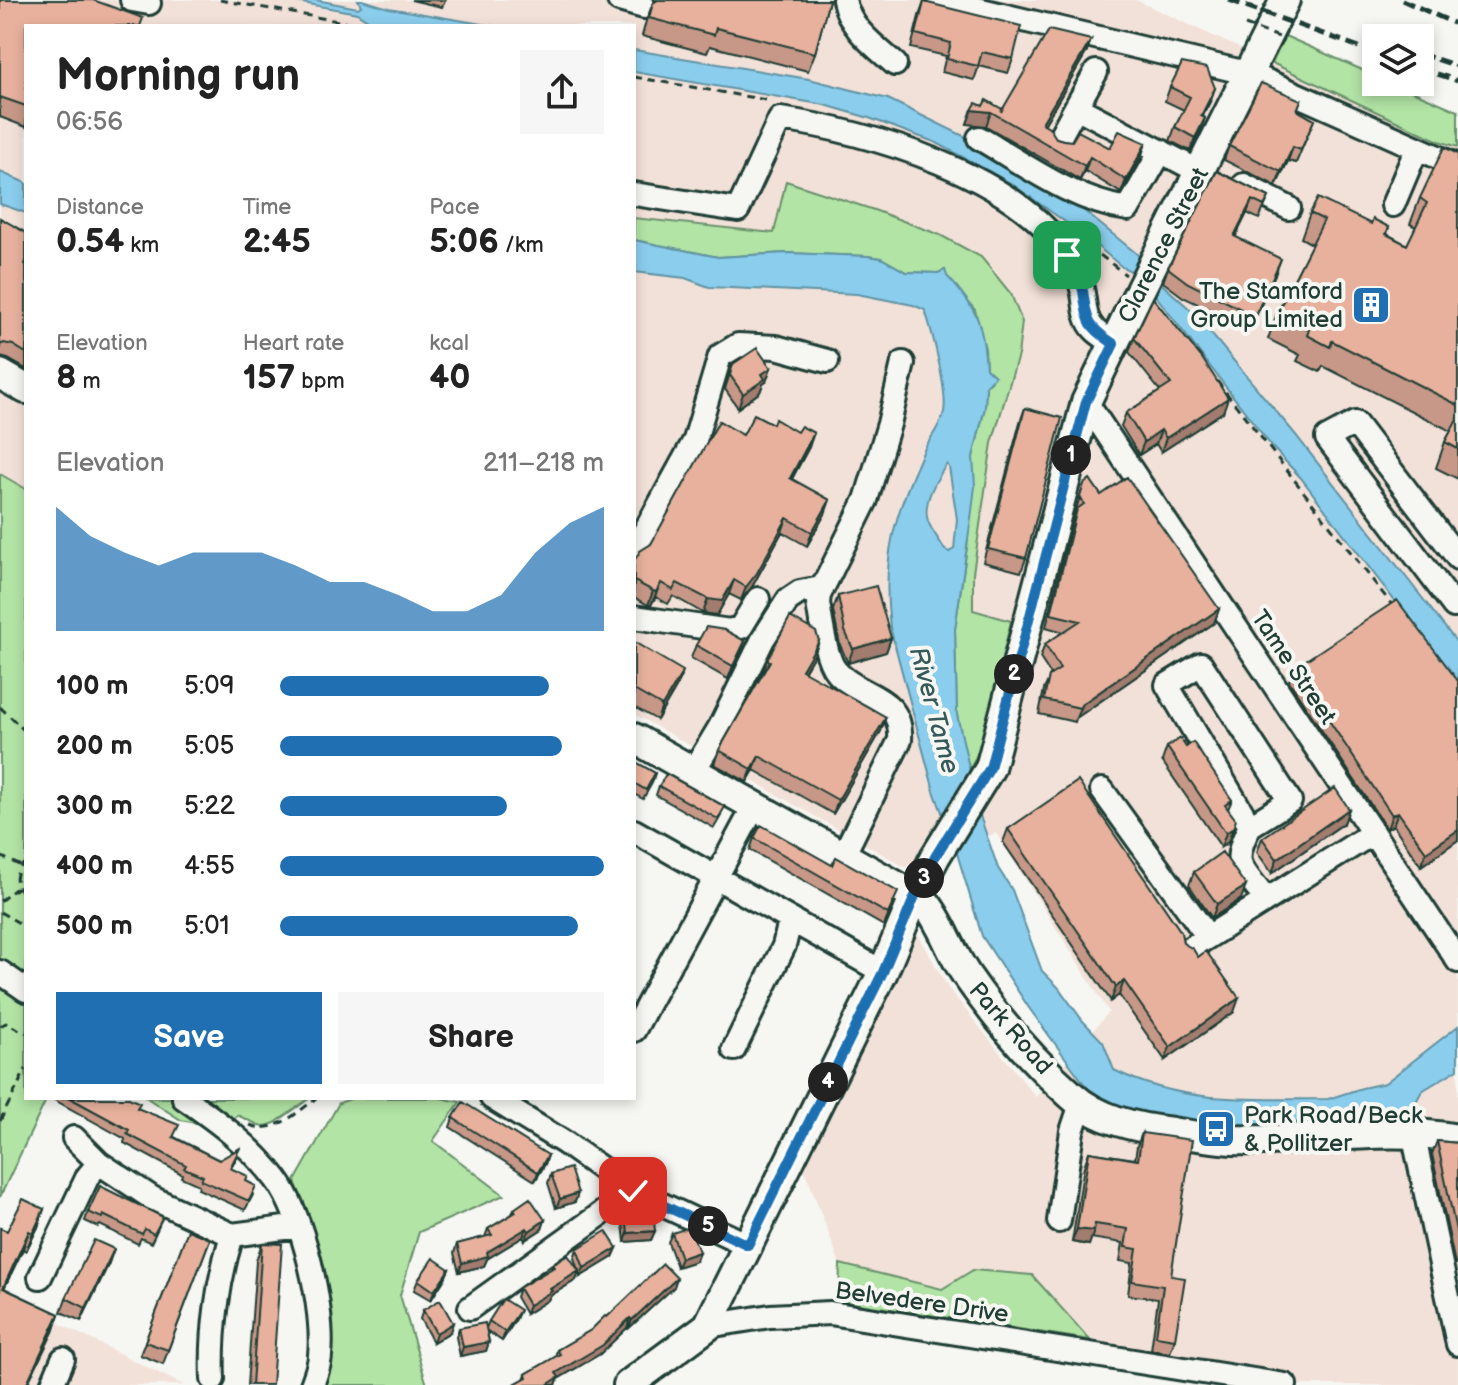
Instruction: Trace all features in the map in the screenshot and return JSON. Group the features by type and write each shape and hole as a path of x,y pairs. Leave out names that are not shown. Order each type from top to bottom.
{"main road":[{"name":"Clarence Street","path":"708,1326 883,972 915,896 935,857 990,768 1086,402 1285,0"},
{"path":"0,374 24,388"},
{"name":"Park Road","path":"636,739 842,858 915,896 932,911 966,975 986,1001 1021,1043 1081,1104 1126,1124 1233,1140 1413,1133 1458,1139"},
{"path":"628,1385 708,1326"}],"street":[{"path":"619,0 644,7"},
{"path":"844,0 855,27 895,64"},
{"path":"939,0 1251,74 1458,166"},
{"path":"1058,140 1096,72"},
{"path":"1076,107 1161,151 1289,208"},
{"path":"636,194 738,210 780,119 817,124 879,141 946,165 1027,211 1049,230 1067,255 1083,291 1086,316 1095,331 1114,344"},
{"path":"979,138 1080,197 1102,205 1128,209 1161,151"},
{"path":"1393,205 1417,148"},
{"path":"636,547 695,440 720,356 738,345 776,347 827,361"},
{"path":"842,858 900,740 901,727 896,712 835,670 818,603 821,588 866,500 903,363"},
{"name":"Tame Street","path":"1086,402 1373,833 1430,902 1458,961"},
{"path":"1458,558 1355,423 1327,438 1454,606 1458,604"},
{"path":"693,772 720,727 763,639 788,600 800,592 821,588"},
{"path":"636,617 730,631 741,627 758,599"},
{"path":"1250,826 1167,685 1201,664 1290,801 1250,826 1238,848 1250,856 1271,897"},
{"path":"1102,790 1199,943 1271,897 1350,855 1373,833"},
{"path":"636,1026 754,807"},
{"path":"636,832 883,972"},
{"path":"734,1049 784,946 790,921"},
{"path":"0,972 24,989"},
{"path":"187,1100 235,1136 278,1180 299,1226 317,1291 321,1356 312,1385"},
{"path":"495,1100 565,1143 633,1191 748,1245"},
{"path":"1059,1221 1072,1131 1081,1104"},
{"path":"1413,1133 1458,1344"},
{"path":"74,1138 99,1163 152,1198 232,1235 299,1226"},
{"path":"51,1268 88,1176 99,1163"},
{"path":"470,1308 633,1191"},
{"path":"213,1379 212,1343 232,1235"},
{"name":"Belvedere Drive","path":"708,1326 770,1316 830,1313 1285,1385"},
{"path":"52,1385 63,1359"}],"path":[{"path":"220,0 355,24"},
{"path":"1245,25 1282,38"},
{"path":"0,707 24,730"},
{"path":"0,856 21,866"},
{"path":"24,864 16,876 18,887 24,894"},
{"path":"0,901 18,887"},
{"path":"0,912 24,926"},
{"path":"0,1026 6,1023 24,1032"},
{"path":"0,1121 24,1073"},
{"path":"235,1136 243,1122 261,1129 272,1128 313,1100"}],"shaded area":[{"path":"0,0 1136,0 1439,141 1458,147 1458,1385 1190,1385 1183,1360 1090,1340 1032,1275 974,1270 942,1289 840,1264 801,1160 914,927 948,988 1036,1097 1109,1012 996,833 905,867 636,715 636,24 24,24 24,365 0,350"},
{"path":"0,390 24,404 24,488 0,474"},
{"path":"0,1295 62,1325 183,1385 0,1385"}],"green space":[{"path":"1285,36 1362,70 1362,96 1423,96 1458,111 1458,147 1439,141 1272,63"},
{"path":"786,181 874,210 940,235 981,257 1011,294 1022,322 1018,355 992,443 973,573 973,610 1011,621 981,746 969,771 957,715 955,629 968,540 973,457 985,407 986,386 992,381 986,368 985,349 975,310 946,276 945,270 938,273 906,272 881,258 867,256 786,253 718,257 636,240 636,218 774,233"},
{"path":"0,474 24,488 24,1100 46,1100 0,1197"},
{"path":"150,1100 307,1100 275,1123 263,1127 237,1115 219,1137 196,1123 181,1120"},
{"path":"347,1100 460,1102 433,1141 504,1195 419,1232 400,1295 427,1385 323,1385 329,1334 327,1284 318,1245 295,1181 339,1103"},
{"path":"840,1264 942,1289 973,1270 1032,1275 1090,1340 839,1301"}],"water":[{"path":"286,0 316,0 358,8 361,6 358,0 362,0 389,8 481,24 376,24 357,13"},
{"path":"636,50 809,79 888,99 1015,161 1051,184 1137,254 1163,285 1193,312 1295,434 1458,644 1458,684 1301,478 1273,448 1155,295 1131,271 1012,184 937,143 825,105 636,72"},
{"path":"0,172 24,182 24,212 0,204"},
{"name":"River Tame","path":"636,240 718,257 786,253 867,256 881,258 906,272 938,273 945,270 977,317 986,368 995,376 986,386 985,407 973,457 975,486 955,629 957,715 981,819 998,868 1012,890 1042,971 1103,1042 1114,1070 1140,1081 1192,1095 1245,1099 1328,1099 1385,1083 1458,1026 1458,1069 1422,1091 1405,1121 1274,1126 1204,1124 1157,1118 1096,1100 1029,1008 982,936 934,791 890,627 887,579 898,515 924,450 940,422 945,403 942,376 925,310 857,294 709,287 685,278 636,272","holes":["947,464 957,519 954,549 949,552 933,532 927,514 935,483"]}],"building":[{"path":"0,0 93,0 143,18 141,24 24,24 24,105 0,97"},
{"path":"658,0 829,0 815,53 716,28 714,35 649,18 653,3"},
{"path":"924,2 1021,26 1013,59 982,52 978,66 947,59 951,43 916,34"},
{"path":"1049,30 1091,40 1042,123 1056,138 1063,140 1072,141 1078,131 1110,148 1119,131 1146,143 1126,180 1090,157 1085,166 991,112 972,110 976,103 983,106 986,100 1002,109 1001,112"},
{"path":"1182,63 1207,68 1215,88 1201,116 1205,118 1195,138 1175,127 1190,97 1170,87"},
{"path":"1261,83 1301,100 1297,110 1314,120 1301,150 1293,147 1281,172 1229,146"},
{"name":"The Stamford Group Limited","path":"1444,147 1458,154 1458,405 1332,341 1330,347 1307,335 1309,330 1277,313 1324,220 1310,213 1318,198 1371,224 1373,219 1389,227 1386,234 1407,245 1427,203 1420,198"},
{"path":"1217,171 1269,197 1264,206 1252,200 1234,236 1281,259 1255,316 1188,283 1168,268"},
{"path":"0,218 24,232 24,352 13,345 0,345"},
{"path":"1153,298 1202,358 1228,398 1166,438 1161,430 1144,442 1126,413 1171,384 1134,338"},
{"path":"757,348 771,368 762,374 765,379 743,394 730,375 733,364"},
{"path":"1025,408 1062,418 1026,558 988,549"},
{"path":"754,414 773,424 775,419 797,432 801,426 814,433 790,478 830,500 812,532 787,518 757,573 746,587 734,580 722,601 708,599 677,583 673,590 661,583 656,592 636,582 636,558 651,544 719,421 743,435"},
{"path":"1458,418 1458,449 1445,442"},
{"path":"1127,477 1219,609 1080,708 1044,700 1049,676 1060,669 1045,644 1080,621 1051,614 1077,509 1084,504 1080,497 1084,484 1090,479 1101,495"},
{"path":"876,586 891,638 853,649 845,631 838,596"},
{"path":"1397,600 1458,681 1458,830 1426,852 1398,812 1392,815 1294,668"},
{"path":"790,617 816,632 819,641 802,670 886,717 838,800 759,756 752,769 719,750 770,661 767,660"},
{"path":"706,627 725,630 745,641 733,666 696,645"},
{"path":"636,643 683,671 662,706 636,691"},
{"path":"1180,738 1186,747 1193,742 1232,800 1225,805 1236,820 1233,828 1226,833 1167,747"},
{"path":"636,762 655,773 646,790 636,784"},
{"path":"666,774 725,807 718,819 659,786"},
{"path":"1078,781 1181,932 1183,943 1193,949 1198,957 1206,951 1239,998 1170,1047 1124,981 1116,987 1008,829"},
{"path":"1335,788 1349,809 1277,859 1262,838"},
{"path":"761,825 832,865 836,857 898,892 888,914 754,838"},
{"path":"1222,852 1246,886 1217,904 1194,872"},
{"path":"74,1100 133,1100 140,1103 137,1108 179,1125 173,1137 219,1160 240,1148 230,1168 248,1176 246,1181 256,1186 249,1201 201,1180 203,1176 184,1168 186,1165 127,1134 129,1130"},
{"path":"463,1102 548,1155 538,1172 453,1118"},
{"path":"1142,1133 1192,1140 1171,1276 1185,1278 1175,1339 1156,1336 1163,1286 1132,1281 1137,1249 1125,1247 1128,1229 1095,1224 1094,1231 1077,1229 1089,1152 1138,1160"},
{"path":"1437,1141 1458,1143 1458,1240"},
{"path":"570,1168 578,1193 560,1199 551,1174"},
{"path":"100,1186 163,1217 154,1234 145,1229 142,1234 103,1215 102,1218 88,1212"},
{"path":"530,1198 545,1220 487,1252 488,1256 462,1263 457,1244 492,1235 488,1229 516,1212 514,1209"},
{"path":"23,1199 44,1209 33,1233 29,1231 3,1288 59,1314 26,1385 0,1385 0,1228 7,1231"},
{"path":"653,1211 655,1231 628,1233 626,1214"},
{"path":"690,1227 699,1252 681,1258 672,1233"},
{"path":"188,1230 210,1239 168,1350 145,1342"},
{"path":"606,1231 617,1248 584,1268 577,1249"},
{"path":"94,1240 114,1249 86,1308 66,1298"},
{"path":"262,1243 282,1244 272,1385 252,1385"},
{"path":"568,1255 579,1271 529,1305 519,1288"},
{"path":"433,1258 449,1269 434,1291 418,1280"},
{"path":"663,1264 677,1278 603,1345 556,1373 559,1377 547,1385 513,1385 560,1354 557,1350 591,1330"},
{"path":"503,1299 520,1310 505,1332 489,1321"},
{"path":"440,1300 453,1323 436,1333 423,1310"},
{"path":"485,1323 489,1342 463,1347 459,1328"}],"railway":[{"path":"1229,0 1362,48"},
{"path":"1402,0 1458,25"},
{"path":"1434,58 1458,66"},
{"path":"1434,73 1458,81"}],"place":[{"name":"The Stamford Group Limited","path":"1371,305"},
{"name":"Park Road/Beck & Pollitzer","path":"1216,1129"}],"route":[{"path":"633,1191 748,1245 883,972 915,896 935,857 990,768 1086,402 1114,344 1095,331 1086,316 1083,291 1067,255"}]}
